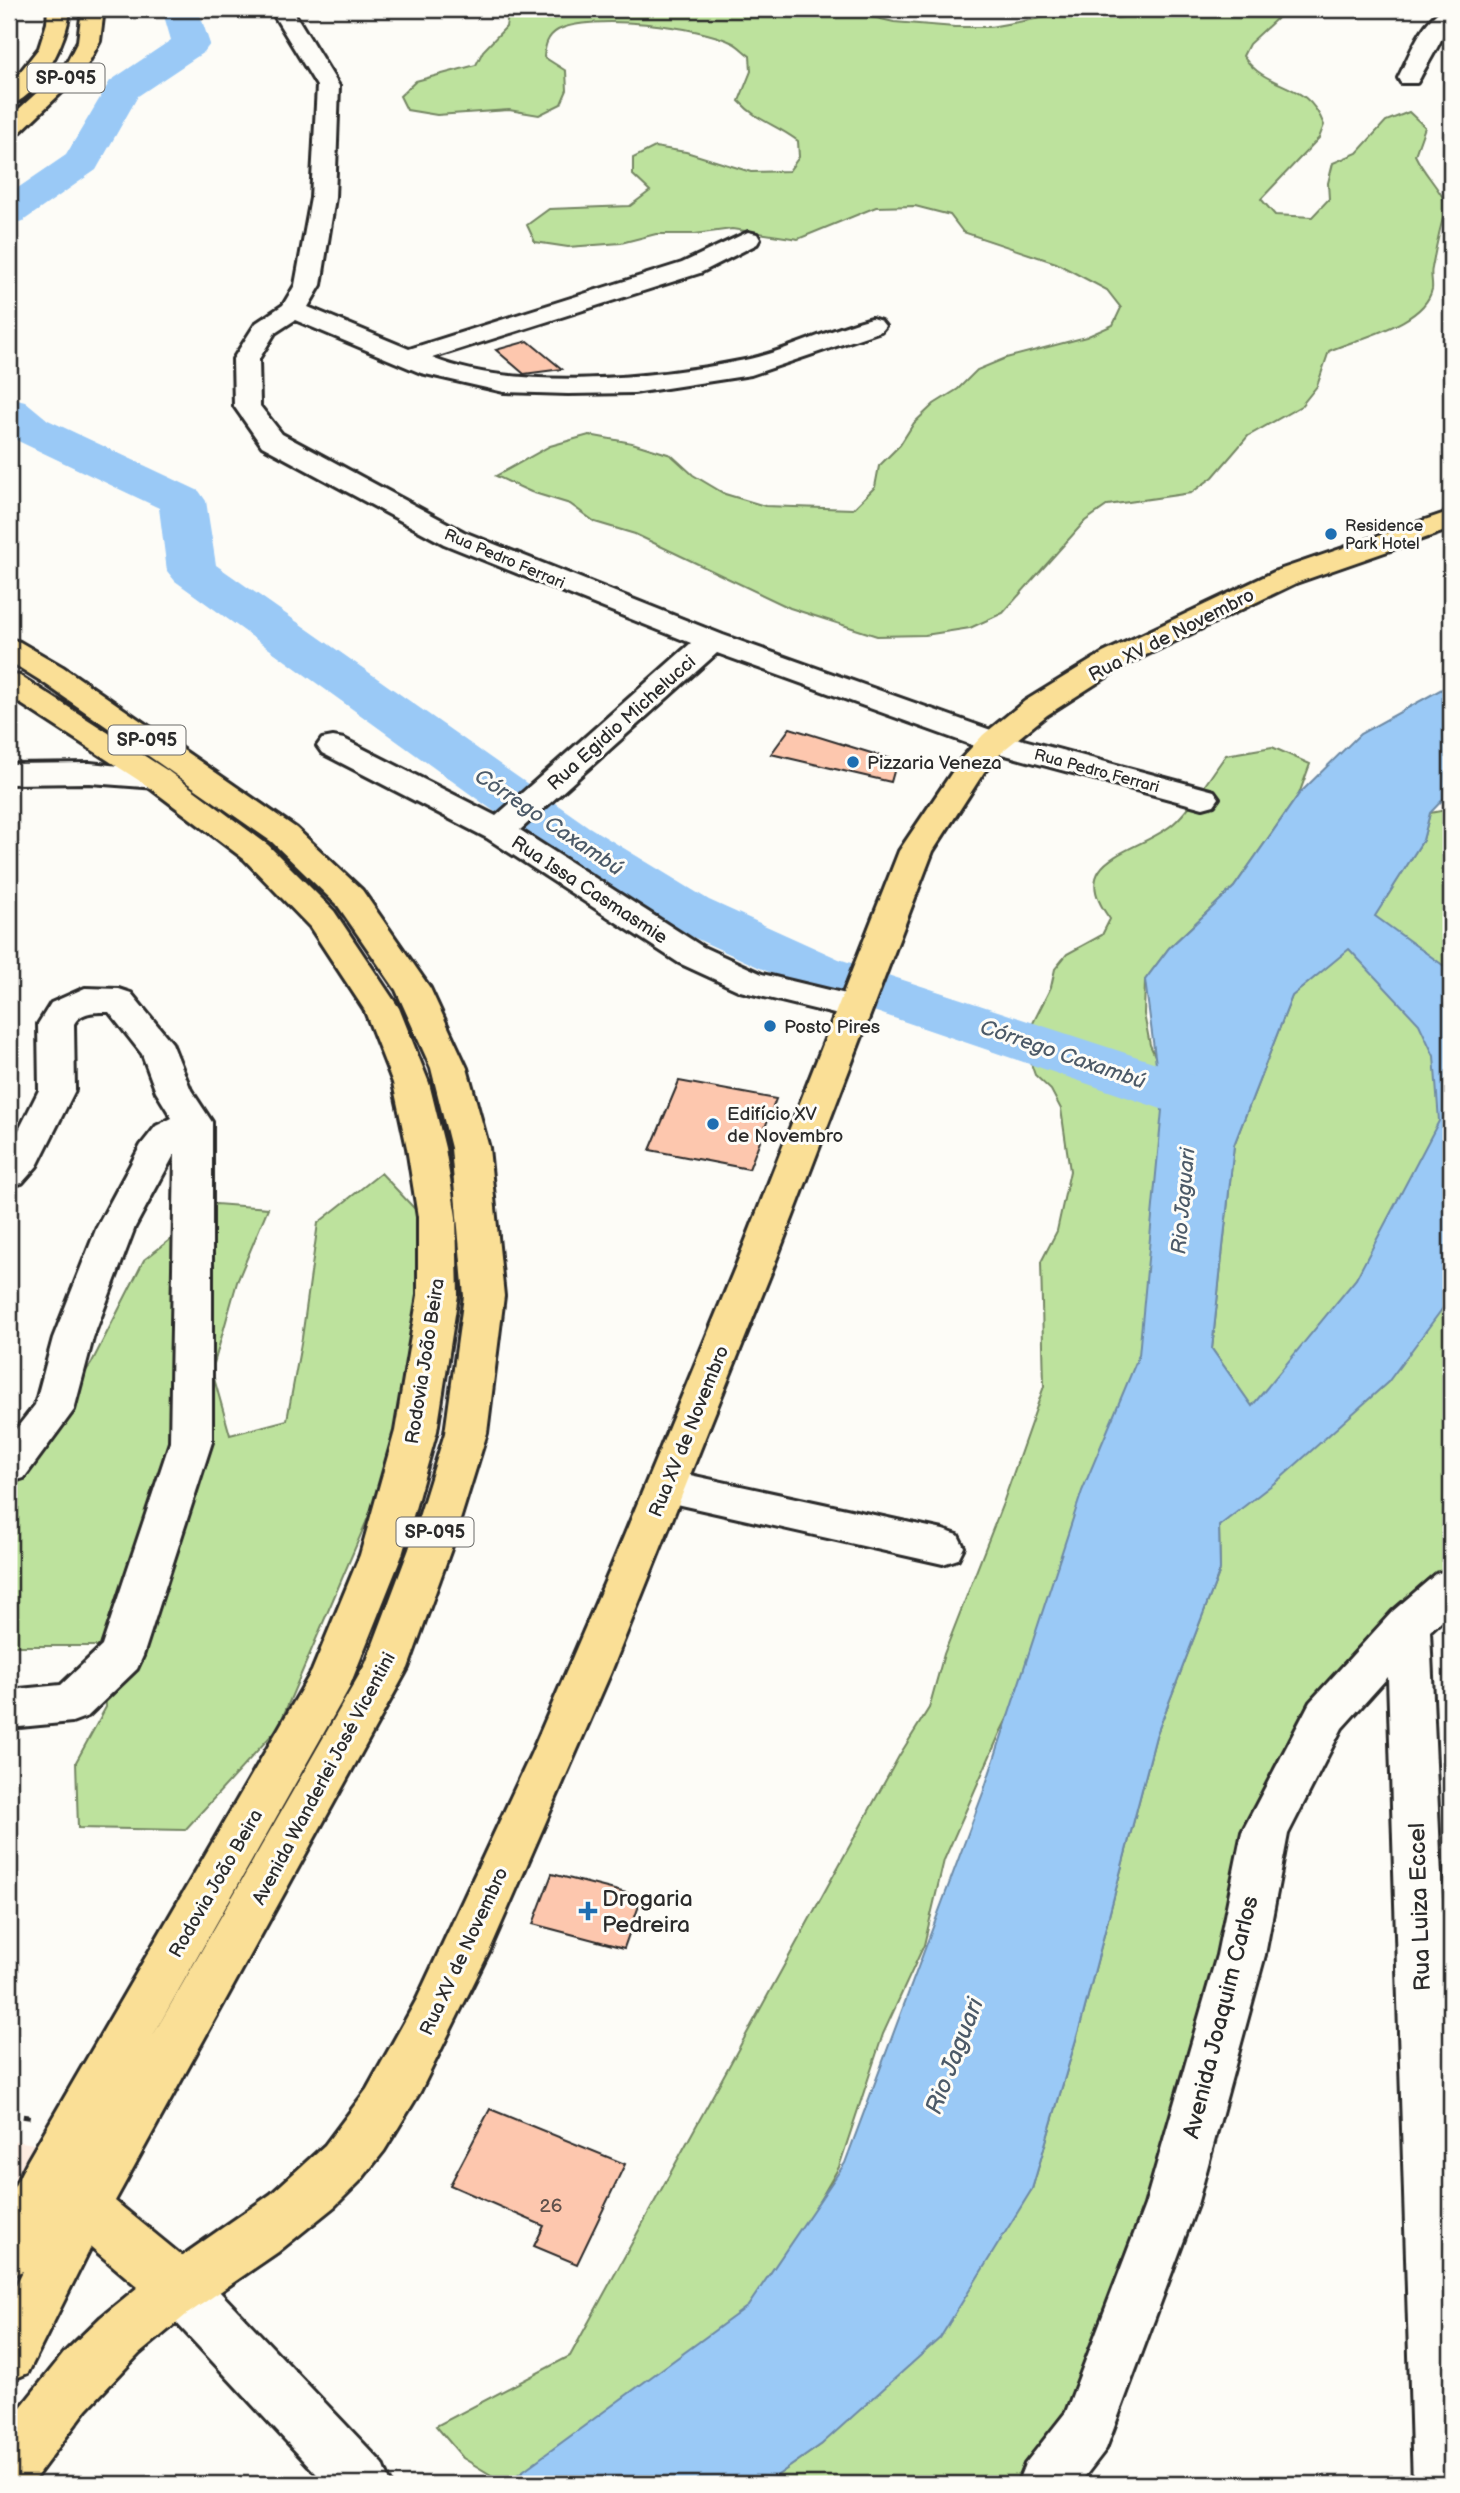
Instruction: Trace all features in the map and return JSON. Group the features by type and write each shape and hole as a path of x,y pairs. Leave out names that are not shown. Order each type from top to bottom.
{"main road":[{"name":"SP-095","path":"9,98 42,65 54,38 59,9"},
{"name":"SP-095","path":"9,130 73,71 89,41 93,9"},
{"name":"Rua XV de Novembro","path":"9,2469 38,2425 96,2358 139,2318 287,2212 331,2176 366,2134 443,2003 568,1722 667,1486 916,850 972,765 994,742 1036,708 1114,659 1286,577 1451,520"},
{"name":"Avenida Wanderlei José Vicentini","path":"9,648 63,682 284,835 350,898 413,988 449,1069 470,1148 484,1296 466,1433 430,1549 386,1668 65,2192 9,2354"},
{"name":"Rodovia João Beira","path":"9,683 157,778 256,852 322,919 381,1008 411,1083 426,1148 437,1217 438,1295 416,1431 381,1555 332,1677 65,2192 9,2251"},
{"path":"65,2192 180,2288"}],"street":[{"name":"Rua Pedro Ferrari","path":"281,9 328,86 323,198 308,285 293,310 265,328 246,359 247,407 272,440 454,538 712,641 994,742 1203,798"},
{"path":"1409,78 1437,26 1445,16 1451,14"},
{"path":"407,358 691,268 748,239"},
{"path":"293,310 430,368 504,384 634,385 751,367 872,326"},
{"name":"Rua Egidio Michelucci","path":"505,825 712,641"},
{"name":"Rua Issa Casmasmie","path":"333,746 505,825 691,955 752,983 860,995"},
{"path":"9,774 90,773 157,778"},
{"path":"9,1174 24,1157 57,1090 56,1024 63,1011 85,1000 119,1001 159,1051 174,1092 194,1122 191,1442 121,1656 72,1703 9,1709"},
{"path":"9,1466 54,1410 73,1338 116,1227 154,1154 169,1135 194,1122"},
{"path":"667,1486 943,1546"},
{"name":"Avenida Joaquim Carlos","path":"1045,2484 1087,2430 1171,2205 1241,1955 1265,1832 1326,1715 1408,1624 1451,1586"},
{"name":"Rua Luiza Eccel","path":"1408,1624 1441,2484"},
{"path":"180,2288 361,2483"}],"shaded area":[{"path":"9,2140 34,2144 9,2196"}],"green space":[{"path":"509,9 837,9 894,22 990,27 1052,16 1118,18 1173,9 1287,9 1249,44 1243,56 1264,76 1297,92 1307,100 1324,125 1319,138 1261,199 1275,215 1312,217 1329,199 1328,183 1333,163 1357,153 1386,121 1409,112 1425,127 1415,155 1447,205 1431,271 1432,289 1427,301 1404,321 1329,351 1317,386 1301,406 1248,436 1213,477 1191,493 1108,505 1085,521 1003,613 970,628 925,635 877,636 790,608 635,534 595,522 570,504 531,492 496,476 550,446 589,435 632,443 671,455 693,475 725,494 765,506 853,509 875,487 879,466 900,445 914,423 934,404 958,389 977,370 1006,358 1086,337 1113,325 1121,308 1107,290 1056,263 963,232 950,215 915,206 876,207 798,239 732,229 695,234 656,234 621,243 568,247 535,242 527,225 549,209 630,206 650,191 633,175 633,158 655,147 686,152 751,172 789,171 799,157 798,141 753,114 739,101 751,71 750,56 733,43 718,37 697,31 646,24 594,22 573,25 554,32 547,42 544,57 566,71 567,90 561,104 539,115 509,110 437,115 407,110 400,96 416,81 476,65 483,51 506,27"},
{"path":"1272,747 1310,764 1299,794 1234,887 1169,948 1145,980 1144,1014 1150,1045 1175,1100 1161,1361 1049,1635 1000,1733 944,1860 924,1945 883,2034 839,2167 760,2304 506,2484 463,2458 436,2426 570,2356 899,1756 929,1708 944,1654 1003,1503 1044,1386 1041,1262 1057,1231 1070,1171 1061,1109 1051,1090 1035,1075 1029,1058 1028,1041 1033,1023 1051,987 1055,969 1067,954 1102,935 1110,919 1098,898 1095,882 1100,869 1111,859 1159,834 1180,818 1226,755"},
{"path":"1451,809 1451,1568 1316,1712 1077,2400 1042,2459 1022,2484 765,2484 822,2444 1032,2189 1082,2019 1156,1736 1220,1570 1219,1525 1252,1407 1212,1349 1234,1145 1292,996 1359,940 1423,840 1430,813"},
{"path":"381,1173 446,1242 412,1415 278,1728 185,1830 78,1828 76,1762 106,1707 103,1646 9,1646 9,1472 17,1466 91,1364 144,1260 216,1204 268,1208 237,1282 212,1371 230,1435 287,1420 318,1223"}],"water":[{"name":"Rio Jaguari","path":"1451,684 1451,791 1430,813 1423,840 1375,916 1451,971 1451,1297 1388,1382 1282,1477 1219,1526 1220,1570 1156,1736 1082,2019 1032,2189 940,2338 822,2444 765,2484 505,2484 748,2306 845,2163 983,1793 1082,1491 1139,1355 1162,1110 1145,980 1169,948 1234,887 1299,794 1360,734","holes":["1349,949 1419,1024 1434,1056 1439,1121 1356,1279 1252,1406 1212,1349 1234,1145 1292,996"]}],"building":[{"path":"528,341 562,369 524,374 496,350"},
{"name":"Pizzaria Veneza","path":"790,728 897,761 891,782 771,754"},
{"name":"Edifício XV de Novembro","path":"679,1081 776,1099 749,1169 650,1150"},
{"name":"Drogaria Pedreira","path":"552,1874 642,1897 624,1948 533,1924"},
{"path":"490,2109 625,2164 577,2264 534,2246 544,2226 450,2185"}],"waterway":[{"name":"Córrego Caxambú","path":"9,212 82,162 123,89 191,44 180,9"},
{"name":"Córrego Caxambú","path":"9,411 32,430 182,501 192,571 569,839 689,913 818,972 1192,1097"}],"place":[{"name":"Residence Park Hotel","path":"1331,534"},
{"name":"Pizzaria Veneza","path":"853,762"},
{"name":"Posto Pires","path":"770,1026"},
{"name":"Edifício XV de Novembro","path":"713,1124"},
{"name":"Drogaria Pedreira","path":"588,1911"}]}
